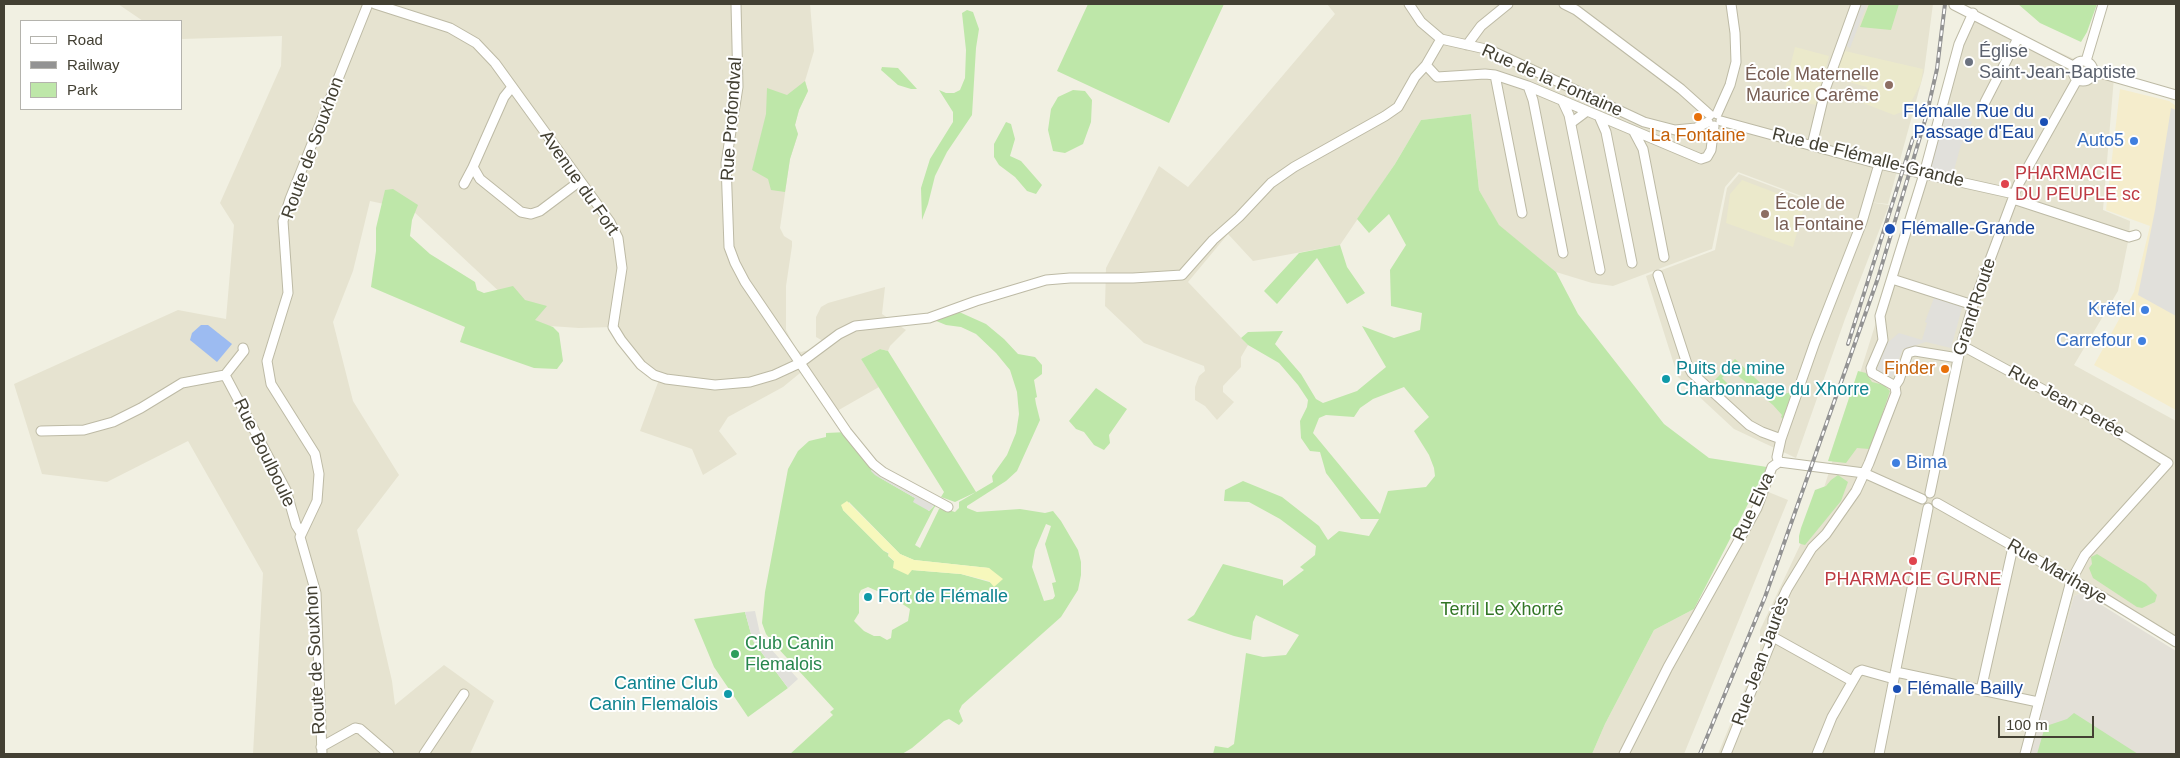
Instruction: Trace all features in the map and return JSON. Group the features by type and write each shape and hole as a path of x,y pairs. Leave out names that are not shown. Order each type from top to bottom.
{"street":[{"name":"Avenue du Fort","path":"369,4 450,28 476,43 495,63 610,222 618,238 622,256 622,268 613,327 641,365 654,375 666,380 715,385 750,382 774,375 800,363 839,334 855,326 929,318 976,301 1051,279 1076,277 1133,278 1182,275 1213,240 1239,217 1272,183 1294,167 1385,116 1398,106 1414,77 1426,65"},
{"name":"Route de Souxhon","path":"321,750 322,721 316,593 300,537 317,501 320,474 315,454 271,384 266,360 288,293 284,221 290,199 369,4"},
{"name":"Rue Profondval","path":"736,4 738,87 726,163 729,247 745,282 800,363"},
{"name":"Rue de la Fontaine","path":"1409,4 1421,22 1441,39 1490,50 1644,122 1674,130 1696,128 1714,120"},
{"path":"1467,45 1480,26 1508,4"},
{"name":"Rue de Flémalle-Grande","path":"1564,4 1576,10 1681,89 1714,120 1879,164 2014,197 2129,237 2136,235"},
{"path":"1441,39 1426,65 1434,75 1442,78 1475,73 1495,75 1528,86 1701,159 1707,157 1711,150 1714,120 1730,85 1736,62 1731,4"},
{"path":"1812,145 1826,87 1856,4"},
{"path":"2086,61 2103,4"},
{"path":"1954,5 2075,67"},
{"path":"1895,386 1875,376 1871,368 1882,340 1880,316 1924,174 1959,44 1973,14"},
{"path":"1985,102 2018,38"},
{"path":"2086,61 2090,63 2093,71 2087,80 2078,78 2074,72 2078,62 2086,61"},
{"path":"2093,71 2176,95"},
{"path":"1495,75 1522,213"},
{"name":"Grand'Route","path":"1930,493 1958,358 1973,305 2014,197 2051,124 2078,78"},
{"path":"1499,95 1505,88 1516,82"},
{"path":"1528,86 1535,108 1563,253"},
{"path":"464,184 504,97 512,87"},
{"path":"1535,108 1550,95"},
{"path":"1562,100 1571,123 1600,270"},
{"path":"1571,123 1587,111"},
{"path":"1599,116 1608,139 1632,263"},
{"path":"1608,139 1615,132 1625,128"},
{"path":"1634,132 1641,145 1644,157 1664,257"},
{"path":"1644,157 1661,143"},
{"name":"Rue Elva","path":"1624,754 1668,667 1757,508 1772,468 1780,462 1778,453 1781,438 1819,330 1858,233 1879,164"},
{"path":"473,167 480,179 521,212 531,214 540,211 580,181"},
{"path":"1658,275 1687,364 1692,373 1749,425 1762,432 1781,438"},
{"path":"1892,279 1973,305"},
{"name":"Rue Jean Perée","path":"1961,345 2082,410 2168,463 2085,555 2070,581"},
{"path":"41,431 84,430 113,422 142,408 182,383 225,375 244,351 243,348"},
{"name":"Rue Jean Jaurès","path":"1726,754 1773,637 1773,619 1787,589 1812,548 1841,514 1856,492 1896,394 1895,386 1908,353 1915,351 1958,358"},
{"path":"800,363 847,432 873,464 883,472 948,507"},
{"name":"Rue Boulboule","path":"225,375 286,490 296,525 301,533"},
{"path":"1780,462 1864,473 1922,499 1922,503 1928,508"},
{"path":"1922,499 1930,493 1935,495 1937,503 1928,508"},
{"name":"Rue Marihaye","path":"1937,503 2070,581 2101,596 2176,642"},
{"path":"1879,754 1928,508"},
{"path":"1981,690 2013,547"},
{"path":"2026,754 2070,581"},
{"path":"1773,637 1852,680"},
{"path":"1818,754 1832,717 1852,680 1862,670 1981,690 2038,702"},
{"path":"424,754 464,694"},
{"path":"321,750 355,728 360,729 388,754"}],"shaded area":[{"path":"118,4 810,4 814,51 805,81 808,91 799,110 795,125 798,134 790,159 780,228 784,236 792,241 786,286 786,330 796,349 801,352 813,349 823,341 816,337 816,317 821,307 828,303 885,287 882,314 906,330 890,346 888,351 880,349 861,359 879,387 837,411 805,369 783,387 728,417 719,431 737,454 703,475 692,449 640,431 660,377 654,375 613,327 579,328 535,325 412,210 370,201 353,271 333,322 353,401 399,475 357,530 392,681 395,705 444,665 494,701 470,754 253,754 263,573 188,441 107,482 42,474 14,384 178,310 226,319 234,225 220,203 281,66 282,36 182,39 182,20 142,20"},
{"path":"1327,4 1933,4 1924,72 1888,204 1868,202 1889,205 1845,319 1796,458 1734,429 1678,377 1646,276 1715,250 1727,188 1739,174 1811,201 1826,200 1812,200 1738,172 1725,187 1712,249 1613,286 1592,283 1556,272 1499,226 1479,190 1471,114 1421,120 1395,164 1340,245 1253,261 1228,234 1188,282 1248,345 1241,357 1241,367 1223,386 1223,392 1234,402 1217,420 1205,406 1195,400 1195,387 1199,376 1205,371 1204,366 1144,343 1105,306 1106,268 1159,166 1188,187 1335,14"},
{"path":"1859,4 1867,4 1850,48 1845,45"},
{"path":"1973,13 2114,77 2103,210 2130,221 2129,237 2118,291 2074,365 2176,421 2176,645 2082,593 2074,596 2030,754 1718,754 1760,652 1760,630 1818,507"},
{"path":"1795,47 1829,56 1816,105 1792,100 1785,88"},
{"name":"École Maternelle Maurice Carême","path":"1845,51 1923,69 1921,83 1907,110 1894,115 1863,103 1867,87 1834,78"},
{"path":"2120,89 2169,101 2176,106 2176,410 2094,365 2134,292 2150,226 2106,210"},
{"path":"2171,108 2176,110 2176,316 2138,295 2155,210"},
{"path":"1946,110 1972,122 1960,148 1953,174 1929,167"},
{"name":"École de la Fontaine","path":"1742,180 1805,204 1793,247 1726,223 1730,194"},
{"path":"1937,290 1965,297 1951,348 1926,342 1903,349 1892,377 1876,372 1887,343 1899,333 1922,340 1927,323 1925,322"},
{"path":"873,467 934,505 929,511 913,502 915,498 875,475 871,471"},
{"path":"1766,491 1788,500 1684,754 1592,754 1605,724 1654,630 1694,609"},
{"path":"2082,593 2176,651 2176,754 2030,754 2074,596"},
{"path":"755,611 761,638 798,679 788,688 753,641 745,612"}],"green space":[{"path":"1088,4 1224,4 1169,123 1057,71"},
{"path":"1869,4 1899,4 1891,30 1860,27"},
{"path":"2018,4 2097,4 2087,32 2081,42 2040,23"},
{"path":"967,10 973,12 979,29 972,115 947,152 935,176 922,220 921,188 930,159 953,122 953,112 939,90 946,93 954,93 960,90 965,78 966,50 962,13"},
{"path":"882,67 898,68 917,89 898,85 881,70"},
{"path":"805,81 808,91 799,110 795,125 798,134 790,159 785,192 771,190 768,179 752,170 766,114 767,88 787,95"},
{"path":"1073,90 1085,91 1092,100 1091,122 1083,144 1065,153 1053,151 1048,130 1051,109 1058,97"},
{"name":"Terril Le Xhorré","path":"1471,114 1479,190 1499,225 1556,272 1578,314 1664,424 1709,458 1767,467 1694,609 1654,630 1605,724 1592,754 1213,754 1215,746 1228,748 1234,744 1246,653 1263,657 1286,655 1299,635 1256,615 1253,622 1251,640 1187,620 1194,615 1223,564 1283,580 1283,586 1304,570 1300,567 1315,555 1316,546 1280,519 1249,502 1224,501 1225,490 1243,481 1282,497 1319,526 1328,540 1339,531 1369,536 1379,519 1361,519 1326,473 1320,452 1310,451 1301,438 1300,421 1307,407 1308,400 1298,385 1279,363 1248,345 1241,338 1248,332 1283,331 1275,344 1301,374 1316,399 1323,403 1357,391 1386,367 1362,326 1394,338 1420,330 1422,313 1391,306 1390,270 1406,245 1389,214 1369,233 1357,219 1395,164 1421,120","holes":["1404,387 1429,417 1414,431 1429,455 1435,476 1426,487 1388,491 1380,514 1313,433 1319,418 1326,415 1354,417 1360,408 1373,399"]},
{"path":"1006,122 1011,124 1015,139 1010,156 1021,161 1042,185 1036,194 1027,191 1015,177 999,165 994,157 994,144"},
{"path":"393,189 418,205 412,220 410,236 430,254 475,282 477,290 484,293 513,286 525,300 547,306 535,320 553,327 559,333 563,361 557,369 534,368 460,342 465,327 371,287 376,251 376,228 385,190"},
{"path":"1340,245 1347,267 1365,293 1347,304 1317,258 1277,304 1264,291 1299,253"},
{"path":"957,311 986,324 1018,354 1035,357 1042,365 1042,374 1034,380 1037,397 1035,398 1040,420 1017,471 1006,481 967,506 967,508 977,512 1020,509 1045,513 1053,511 1078,550 1081,562 1081,575 1078,590 1061,617 962,705 959,711 963,721 959,725 949,719 944,721 902,754 790,754 833,715 830,712 834,709 775,645 766,634 762,623 765,592 788,469 798,451 809,441 826,437 826,433 847,432 873,464 939,502 915,545 920,548 939,509 942,508 955,512 959,508 959,502 993,482 992,476 1007,455 1016,433 1019,414 1017,392 1010,370 976,334 961,327 946,325 929,318","holes":["875,475 934,506 929,511 915,498","849,502 900,554 914,560 989,568 993,583 961,574 912,570 888,556 889,554 843,510","1046,524 1051,526 1045,544 1056,582 1052,583 1055,596 1053,599 1044,601 1032,567 1035,550","868,587 882,593 886,587 897,593 895,599 910,609 908,621 892,630 891,638 887,640 880,636 874,636 864,631 854,621 859,613 859,594 861,590"]},
{"path":"880,349 888,351 976,492 955,502 941,497 944,492 861,359"},
{"path":"1735,359 1771,393 1779,395 1792,392 1783,419 1782,415 1773,405 1730,369 1722,378 1729,385 1726,389 1715,380"},
{"path":"1858,371 1866,373 1872,382 1884,385 1890,391 1878,427 1869,449 1857,448 1846,463 1828,461"},
{"path":"1096,388 1127,409 1109,435 1110,443 1104,450 1094,445 1084,432 1076,429 1069,421"},
{"path":"1838,475 1848,482 1841,501 1805,545 1799,543 1801,528 1815,490 1826,486"},
{"path":"2097,554 2146,584 2157,595 2155,602 2142,608 2137,607 2093,578 2089,568 2092,564 2091,557"},
{"name":"Club Canin Flemalois","path":"745,612 753,641 788,688 748,717 714,667 694,619"},
{"path":"2074,713 2138,754 2037,754 2044,730 2049,725 2067,719"}],"sand":[{"path":"847,501 900,554 914,560 989,568 1003,579 994,587 989,581 961,574 912,570 908,575 893,568 894,561 888,555 889,553 884,551 843,510 841,505"}],"water":[{"path":"201,325 208,325 232,344 217,362 190,340 192,333"}],"railway":[{"path":"1700,754 1765,597 1878,278 1926,117 1937,69 1945,4"},
{"path":"1848,344 1913,138"}],"place":[{"name":"Église Saint-Jean-Baptiste","path":"1969,62"},
{"name":"École Maternelle Maurice Carême","path":"1889,85"},
{"name":"La Fontaine","path":"1698,117"},
{"name":"Flémalle Rue du Passage d'Eau","path":"2044,122"},
{"name":"Auto5","path":"2134,141"},
{"name":"PHARMACIE DU PEUPLE sc","path":"2005,184"},
{"name":"École de la Fontaine","path":"1765,214"},
{"name":"Flémalle-Grande","path":"1890,229"},
{"name":"Krëfel","path":"2145,310"},
{"name":"Carrefour","path":"2142,341"},
{"name":"Finder","path":"1945,369"},
{"name":"Puits de mine Charbonnage du Xhorre","path":"1666,379"},
{"name":"Bima","path":"1896,463"},
{"name":"PHARMACIE GURNE","path":"1913,561"},
{"name":"Fort de Flémalle","path":"868,597"},
{"name":"Club Canin Flemalois","path":"735,654"},
{"name":"Flémalle Bailly","path":"1897,689"},
{"name":"Cantine Club Canin Flemalois","path":"728,694"}]}
